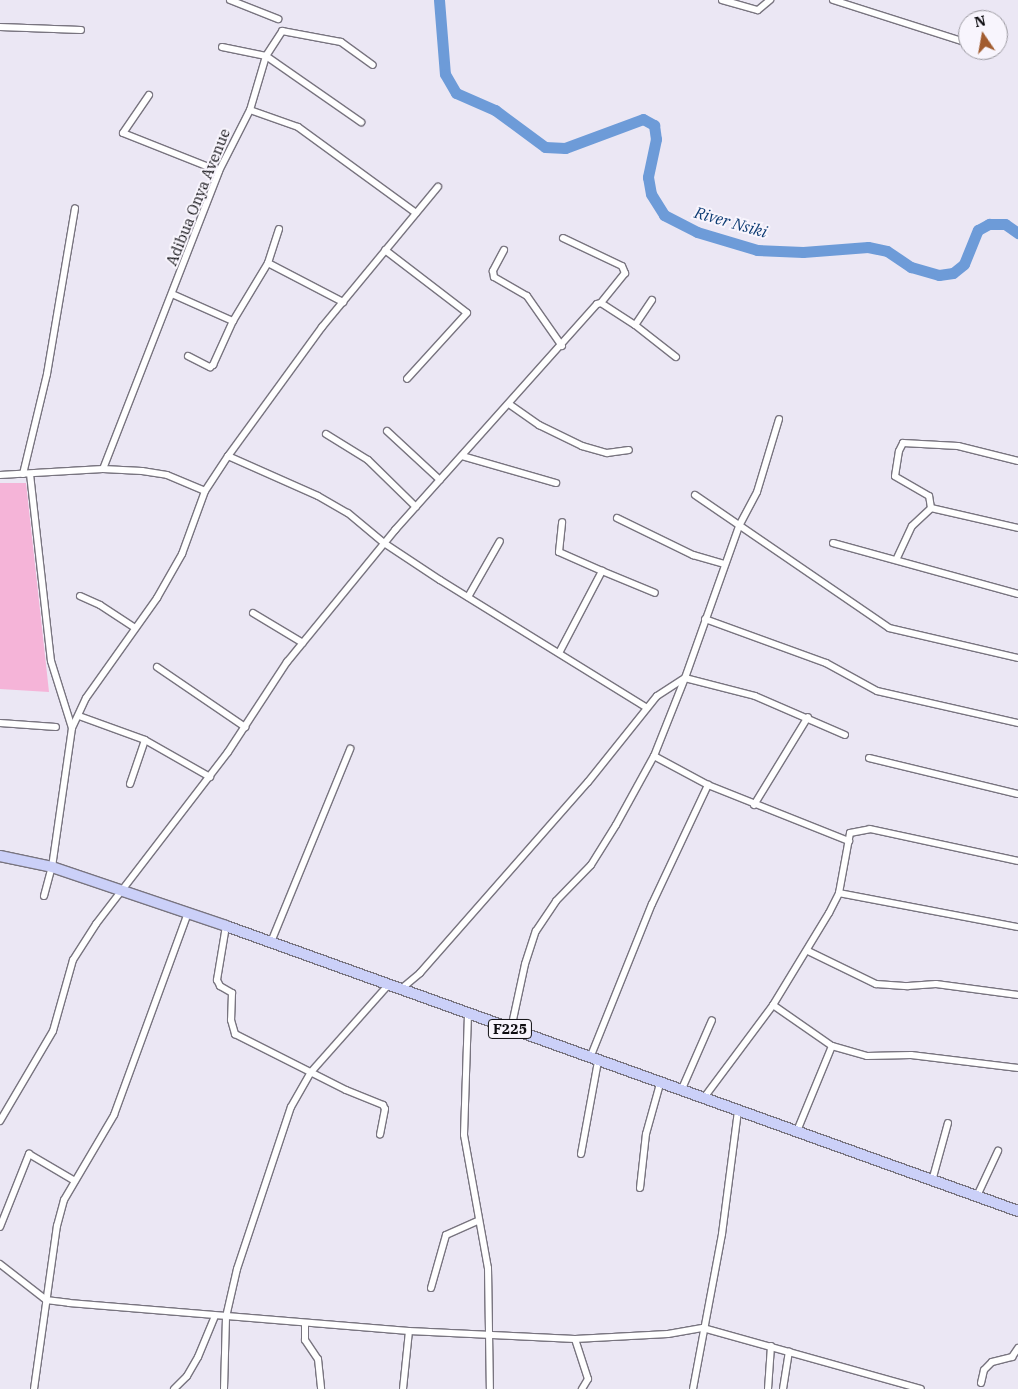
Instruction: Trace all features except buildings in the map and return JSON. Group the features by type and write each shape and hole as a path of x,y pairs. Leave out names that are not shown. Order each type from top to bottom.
{"main road":[{"name":"F225","path":"0,856 52,867 226,926 660,1084 738,1110 1018,1211"}],"street":[{"path":"230,0 278,19"},
{"path":"722,0 758,10 770,0"},
{"path":"833,0 958,40"},
{"path":"0,27 82,30"},
{"name":"Adibua Onya Avenue","path":"103,469 117,426 172,294 219,171 250,110 266,56 286,29 341,42 373,66"},
{"path":"222,47 266,56 361,122"},
{"path":"149,96 123,133 219,171"},
{"path":"250,110 298,127 416,213"},
{"path":"44,896 52,867 72,728 100,676 136,628 182,554 205,492 228,456 343,302 438,187"},
{"path":"72,728 51,661 26,474 50,356 76,208"},
{"path":"188,356 210,367 213,365 233,321 268,263 279,230"},
{"path":"0,1121 53,1031 73,960 121,890 210,777 303,643 384,543 562,346 596,304 601,303 624,273 622,266 563,238"},
{"path":"385,250 467,313 407,379"},
{"path":"504,250 493,271 494,277 527,296 562,346"},
{"path":"268,263 343,302"},
{"path":"172,294 233,321"},
{"path":"635,325 652,300"},
{"path":"601,303 635,325 676,357"},
{"path":"509,404 539,424 582,446 608,453 629,450"},
{"path":"511,1029 525,964 536,931 556,901 590,865 654,756 685,678 739,526 757,492 779,419"},
{"path":"387,431 440,480"},
{"path":"326,434 368,460 416,507"},
{"path":"931,508 929,496 895,476 899,451 903,443 918,441 958,446 1018,461"},
{"path":"228,456 318,496 348,513 384,543 647,708"},
{"path":"462,456 556,483"},
{"path":"0,475 103,469 167,475 205,492"},
{"path":"695,495 889,628 1018,658"},
{"path":"931,508 1018,528"},
{"path":"897,558 912,526 931,508"},
{"path":"617,518 693,555 725,564"},
{"path":"562,522 559,552 655,593"},
{"path":"468,597 500,541"},
{"path":"833,543 897,558 1018,594"},
{"path":"559,653 602,571"},
{"path":"80,596 100,604 136,628"},
{"path":"253,613 303,643"},
{"path":"705,620 826,664 877,691 1018,723"},
{"path":"157,667 245,727"},
{"path":"401,989 420,973 588,782 647,708 666,688 685,678 755,696 808,717 845,735"},
{"path":"79,716 145,740 210,777"},
{"path":"754,805 808,717"},
{"path":"0,723 56,727"},
{"path":"130,784 145,740"},
{"path":"271,942 350,749"},
{"path":"654,756 708,785 754,805 849,841"},
{"path":"869,758 1018,794"},
{"path":"581,1154 594,1059 652,904 708,785"},
{"path":"703,1099 773,1005 808,951 838,893 850,833 870,829 1018,861"},
{"path":"838,893 1018,927"},
{"path":"34,1389 57,1226 64,1200 114,1115 156,994 188,913"},
{"path":"226,926 217,980 220,986 232,993 231,1020 235,1034 383,1105 385,1110 380,1135"},
{"path":"808,951 856,977 876,984 908,986 936,984 1018,995"},
{"path":"224,1389 226,1317 237,1269 262,1189 291,1107 311,1072 389,984"},
{"path":"773,1005 832,1046 867,1056 911,1055 1018,1068"},
{"path":"468,1014 464,1135 488,1268 490,1389"},
{"path":"680,1091 712,1020"},
{"path":"797,1132 832,1046"},
{"path":"640,1188 646,1134 660,1084"},
{"path":"693,1389 723,1225 738,1110"},
{"path":"932,1181 948,1123"},
{"path":"977,1196 998,1151"},
{"path":"0,1227 29,1154 75,1181"},
{"path":"431,1288 446,1235 478,1221"},
{"path":"0,1264 46,1300 215,1316 409,1332 575,1339 668,1334 703,1328 922,1389"},
{"path":"174,1389 187,1376 198,1357 215,1316"},
{"path":"305,1324 305,1340 318,1359 321,1389"},
{"path":"403,1389 409,1332"},
{"path":"575,1339 588,1379 582,1389"},
{"path":"768,1389 771,1346"},
{"path":"981,1383 984,1370 992,1362 1012,1357 1018,1348"},
{"path":"784,1389 789,1351"}],"shaded area":[{"path":"0,483 26,483 49,692 0,689"}],"waterway":[{"name":"River Nsiki","path":"439,0 445,74 456,93 495,110 545,147 565,148 643,119 654,125 656,139 648,177 651,194 664,215 697,232 757,250 803,252 868,247 887,251 911,267 939,275 953,273 964,264 978,230 989,224 1005,224 1018,233"}]}
